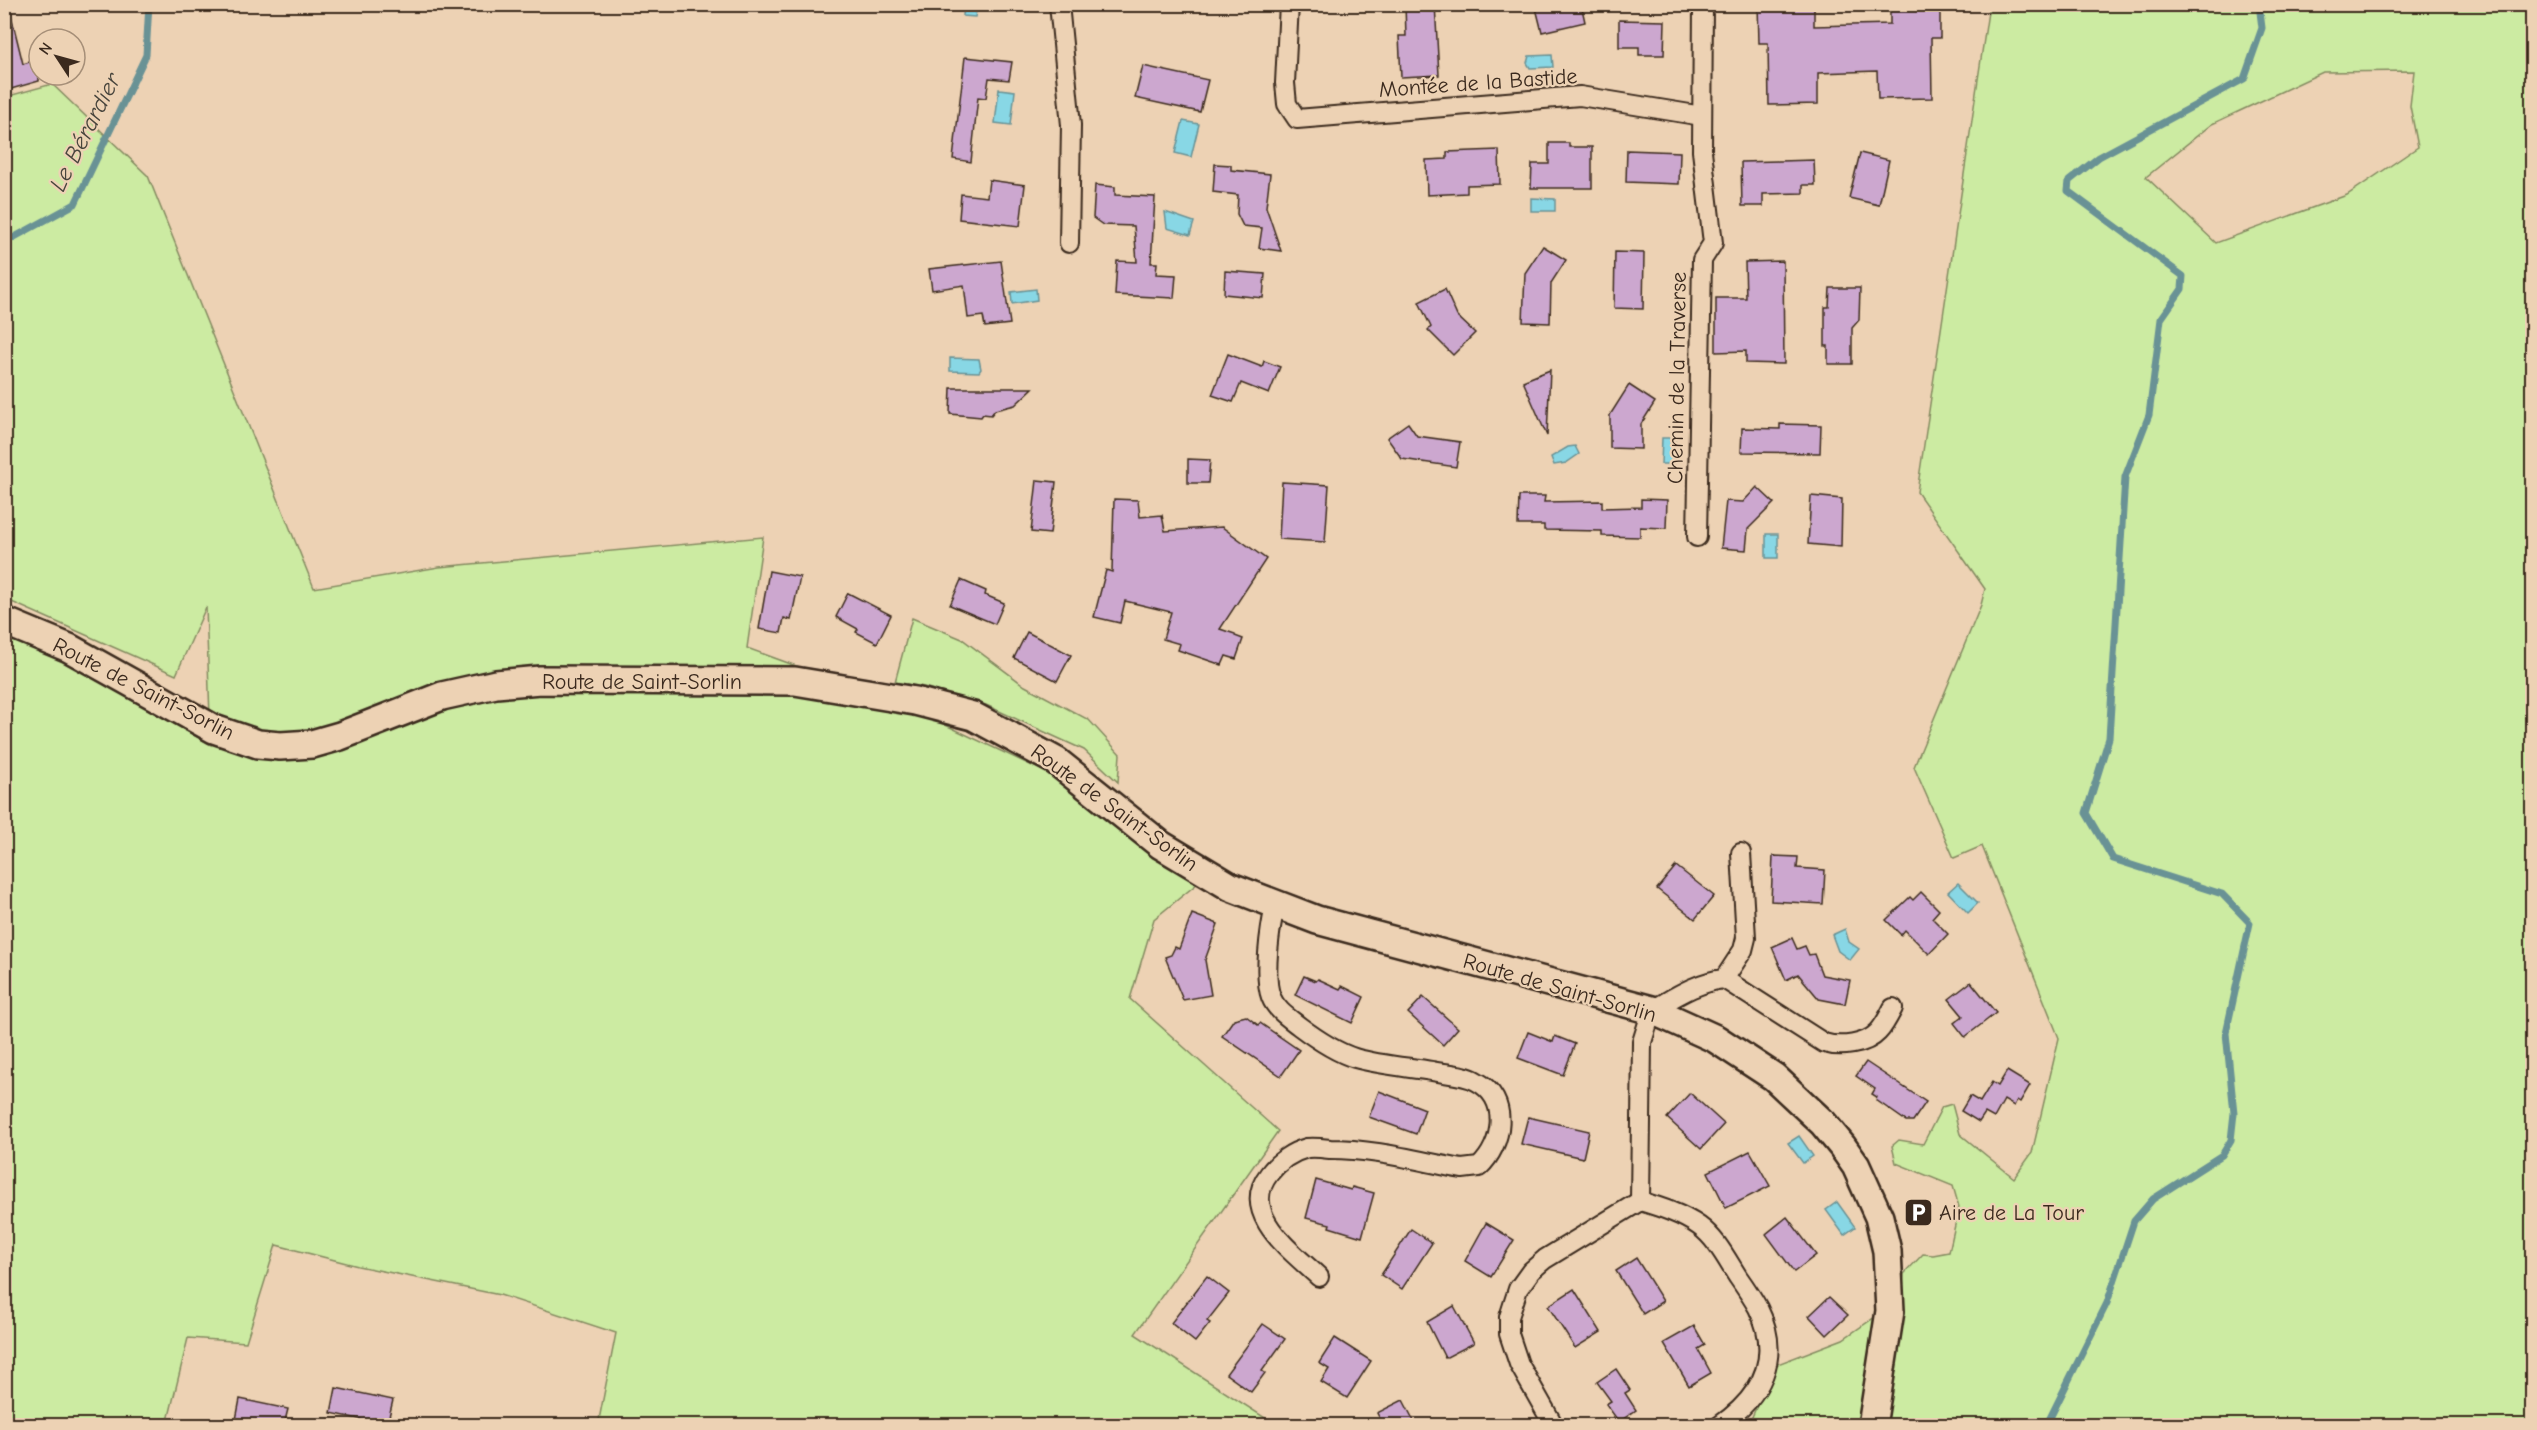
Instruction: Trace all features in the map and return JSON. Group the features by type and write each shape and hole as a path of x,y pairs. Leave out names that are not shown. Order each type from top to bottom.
{"street":[{"path":"1059,4 1071,125 1069,243"},
{"name":"Montée de la Bastide","path":"1288,4 1285,82 1287,105 1297,119 1580,96 1702,116"},
{"path":"1702,4 1702,116"},
{"name":"Chemin de la Traverse","path":"1697,537 1702,260 1713,243 1702,151 1702,116"},
{"name":"Route de Saint-Sorlin","path":"4,621 69,648 214,729 248,741 280,746 312,744 340,736 442,696 496,684 540,680 795,681 915,701 973,716 1056,760 1161,845 1221,882 1275,906 1329,923 1652,1010 1716,1039 1774,1077 1823,1123 1856,1166 1879,1217 1887,1251 1890,1311 1886,1350 1872,1425"},
{"path":"1724,979 1743,950 1746,938 1741,853"},
{"path":"1275,906 1270,930 1268,987 1280,1011 1316,1038 1354,1058 1477,1081 1494,1099 1499,1111 1501,1128 1496,1145 1479,1167 1462,1169 1347,1149 1307,1148 1290,1155 1276,1165 1262,1183 1261,1213 1271,1230 1284,1245 1319,1277"},
{"path":"1640,1201 1642,1042 1652,1010 1708,980 1724,979 1824,1043 1840,1047 1852,1045 1877,1034 1893,1008"},
{"path":"1554,1425 1520,1364 1509,1334 1509,1317 1518,1289 1545,1259 1640,1201"},
{"path":"1640,1201 1691,1221 1710,1236 1758,1308 1767,1332 1769,1353 1764,1376 1756,1392 1739,1412 1719,1425"}],"green space":[{"path":"1989,5 2532,5 2532,1425 1748,1426 1775,1365 1843,1339 1901,1299 1904,1274 1923,1254 1949,1252 1959,1207 1953,1186 1896,1163 1892,1146 1899,1140 1923,1144 1942,1107 1952,1104 1960,1134 2014,1178 2032,1153 2059,1038 1982,846 1954,858 1914,767 1981,605 1985,589 1917,492","holes":["2414,71 2410,106 2418,147 2347,195 2216,243 2146,177 2212,124 2323,72"]},
{"path":"41,87 55,87 148,176 314,588 439,567 763,537 747,648 903,705 1075,786 1198,883 1154,919 1130,999 1278,1131 1135,1334 1276,1425 598,1425 616,1333 500,1295 358,1266 276,1245 246,1342 188,1338 167,1425 27,1426 5,1422 5,637 46,651 211,745 206,607 176,675 5,599 5,97"},
{"path":"912,618 962,639 1025,686 1089,720 1120,754 1118,782 1084,750 986,705 924,687 895,682"}],"water":[{"path":"964,5 977,5 975,17 963,16"},
{"path":"1552,55 1553,67 1530,68 1527,63 1529,56"},
{"path":"999,89 1015,91 1011,125 995,123"},
{"path":"1183,121 1199,124 1191,157 1175,153"},
{"path":"1531,198 1555,199 1555,211 1531,211"},
{"path":"1165,212 1194,222 1190,235 1167,228"},
{"path":"1036,289 1037,300 1012,304 1011,292"},
{"path":"950,358 979,359 981,369 979,372 950,371"},
{"path":"1662,438 1675,438 1674,464 1661,464"},
{"path":"1575,446 1579,454 1566,463 1554,465 1551,457 1568,447"},
{"path":"1766,534 1778,534 1778,558 1766,558"},
{"path":"1958,883 1978,903 1968,913 1948,892"},
{"path":"1845,929 1849,942 1859,949 1850,960 1838,951 1832,935"},
{"path":"1799,1136 1813,1156 1803,1163 1788,1143"},
{"path":"1837,1202 1855,1227 1844,1235 1826,1210"}],"building":[{"path":"1405,4 1435,4 1439,75 1401,77 1399,36 1406,36"},
{"path":"1535,4 1581,4 1585,22 1542,32"},
{"path":"1758,4 1814,4 1814,26 1890,24 1890,4 1940,4 1940,38 1931,38 1932,98 1878,99 1877,71 1818,73 1818,104 1769,105 1768,43 1759,43"},
{"path":"11,15 23,64 27,63 27,84 4,91 4,16"},
{"path":"1619,20 1665,21 1664,55 1639,55 1639,47 1619,47"},
{"path":"965,57 1012,62 1009,80 989,78 986,98 978,97 971,162 953,159"},
{"path":"1143,66 1208,80 1200,112 1135,98"},
{"path":"1549,143 1569,143 1569,147 1592,147 1592,188 1531,188 1532,164 1549,164"},
{"path":"1499,150 1500,184 1467,185 1467,193 1427,195 1426,160 1447,159 1447,152"},
{"path":"1627,150 1680,152 1679,184 1626,182"},
{"path":"1860,153 1889,160 1879,205 1849,198"},
{"path":"1814,160 1815,185 1803,185 1803,193 1763,194 1763,206 1742,206 1741,162"},
{"path":"1215,164 1231,165 1231,170 1270,174 1266,207 1281,251 1259,248 1262,228 1243,226 1237,214 1238,195 1213,192"},
{"path":"989,180 1025,185 1020,226 959,219 961,194 987,197"},
{"path":"1095,185 1115,187 1115,195 1155,197 1151,263 1157,263 1156,274 1176,275 1174,298 1115,295 1117,261 1137,262 1134,226 1103,225 1093,218"},
{"path":"1543,246 1566,260 1551,283 1550,323 1523,322 1525,273"},
{"path":"1615,252 1644,253 1643,309 1614,308"},
{"path":"1001,261 1010,324 985,327 983,316 968,318 964,285 932,290 929,269"},
{"path":"1783,261 1784,364 1746,363 1746,351 1716,352 1716,298 1746,298 1745,262"},
{"path":"1225,271 1265,274 1263,298 1224,294"},
{"path":"1830,288 1860,288 1859,320 1852,328 1852,364 1828,364 1828,346 1825,346 1825,307 1829,307"},
{"path":"1445,289 1457,316 1475,333 1453,355 1428,330 1431,327 1419,302"},
{"path":"1228,354 1262,367 1264,361 1280,367 1269,394 1241,383 1233,402 1212,395"},
{"path":"1550,370 1547,436 1523,381"},
{"path":"1629,385 1655,402 1641,424 1641,449 1610,448 1610,415"},
{"path":"951,388 1033,388 1015,405 995,410 991,415 983,414 981,417 950,414"},
{"path":"1408,423 1417,436 1460,442 1456,467 1402,459 1387,438"},
{"path":"1780,424 1821,425 1820,453 1741,452 1742,428 1780,429"},
{"path":"1188,459 1210,460 1208,483 1188,483"},
{"path":"1037,480 1056,482 1050,534 1031,532"},
{"path":"1282,482 1329,485 1325,542 1279,539"},
{"path":"1757,487 1774,503 1748,529 1746,550 1721,548 1726,501 1743,502"},
{"path":"1519,496 1545,496 1544,502 1602,501 1602,508 1641,507 1641,499 1667,500 1666,528 1640,527 1640,537 1602,536 1602,531 1544,530 1544,525 1518,525"},
{"path":"1811,496 1842,499 1841,547 1808,544"},
{"path":"1114,499 1138,500 1140,517 1162,515 1165,531 1222,527 1266,559 1220,629 1243,639 1236,659 1226,656 1222,665 1178,650 1180,644 1163,639 1171,612 1125,601 1120,623 1094,617 1106,570 1112,572"},
{"path":"769,571 800,577 791,620 784,618 781,633 759,629"},
{"path":"961,580 986,591 985,595 1004,603 995,624 950,605"},
{"path":"848,593 891,615 877,643 856,632 858,629 836,617"},
{"path":"1027,632 1071,655 1057,681 1014,658"},
{"path":"1773,856 1798,857 1797,868 1825,870 1823,904 1771,901"},
{"path":"1676,866 1714,896 1695,919 1657,889"},
{"path":"1921,892 1939,910 1932,918 1948,934 1929,954 1905,930 1901,935 1886,920 1910,897 1913,900"},
{"path":"1192,914 1218,924 1205,960 1211,995 1183,1000 1165,957 1171,955 1175,947 1179,949"},
{"path":"1792,938 1797,949 1805,946 1809,955 1814,954 1822,975 1850,980 1845,1004 1819,999 1798,974 1786,980 1772,947"},
{"path":"1304,976 1316,981 1318,979 1340,989 1342,986 1364,997 1352,1023 1295,995"},
{"path":"1971,982 1996,1013 1965,1037 1954,1023 1963,1016 1949,999"},
{"path":"1423,997 1458,1028 1443,1045 1408,1013"},
{"path":"1246,1016 1299,1050 1281,1076 1222,1036 1234,1019"},
{"path":"1528,1032 1553,1042 1555,1036 1575,1044 1563,1075 1518,1058"},
{"path":"1866,1062 1926,1102 1913,1121 1906,1121 1876,1100 1877,1097 1872,1094 1875,1089 1856,1076"},
{"path":"2007,1071 2030,1085 2020,1102 2017,1100 2014,1106 2004,1100 1994,1118 1985,1113 1979,1122 1961,1111 1970,1096 1980,1102 1992,1082 1998,1086"},
{"path":"1379,1091 1425,1109 1416,1134 1369,1117"},
{"path":"1690,1093 1724,1124 1701,1149 1667,1118"},
{"path":"1528,1117 1589,1131 1583,1158 1521,1144"},
{"path":"1750,1151 1770,1186 1726,1208 1708,1172"},
{"path":"1316,1180 1351,1190 1352,1187 1374,1193 1362,1237 1329,1227 1330,1224 1306,1218"},
{"path":"1787,1217 1816,1255 1794,1272 1766,1234"},
{"path":"1486,1223 1514,1240 1491,1277 1465,1261"},
{"path":"1411,1229 1432,1243 1402,1289 1381,1275"},
{"path":"1636,1258 1663,1301 1643,1314 1616,1271"},
{"path":"1207,1276 1229,1293 1207,1321 1210,1323 1195,1342 1171,1323"},
{"path":"1574,1289 1601,1332 1575,1348 1548,1306"},
{"path":"1829,1297 1848,1315 1827,1335 1809,1316"},
{"path":"1454,1306 1474,1343 1445,1358 1427,1322"},
{"path":"1263,1324 1285,1339 1262,1371 1265,1373 1251,1392 1226,1374"},
{"path":"1694,1326 1705,1345 1698,1349 1711,1373 1689,1386 1664,1343"},
{"path":"1335,1338 1371,1361 1347,1398 1321,1382 1329,1369 1319,1363"},
{"path":"1616,1369 1630,1390 1625,1393 1636,1410 1619,1422 1606,1404 1611,1401 1597,1382"},
{"path":"336,1388 393,1400 387,1425 331,1413"},
{"path":"240,1399 288,1409 284,1425 235,1425"},
{"path":"1403,1400 1416,1425 1383,1425 1377,1413"}],"waterway":[{"name":"Le Bérardier","path":"4,238 11,239 75,204 146,55 149,4"},
{"path":"2046,1426 2107,1303 2134,1221 2153,1199 2222,1155 2231,1140 2234,1113 2226,1033 2250,923 2222,894 2113,859 2086,813 2109,738 2125,477 2149,415 2161,319 2182,289 2183,276 2068,191 2069,181 2099,157 2244,79 2262,28 2259,4"}],"place":[{"name":"Aire de La Tour","path":"1918,1212"}]}
